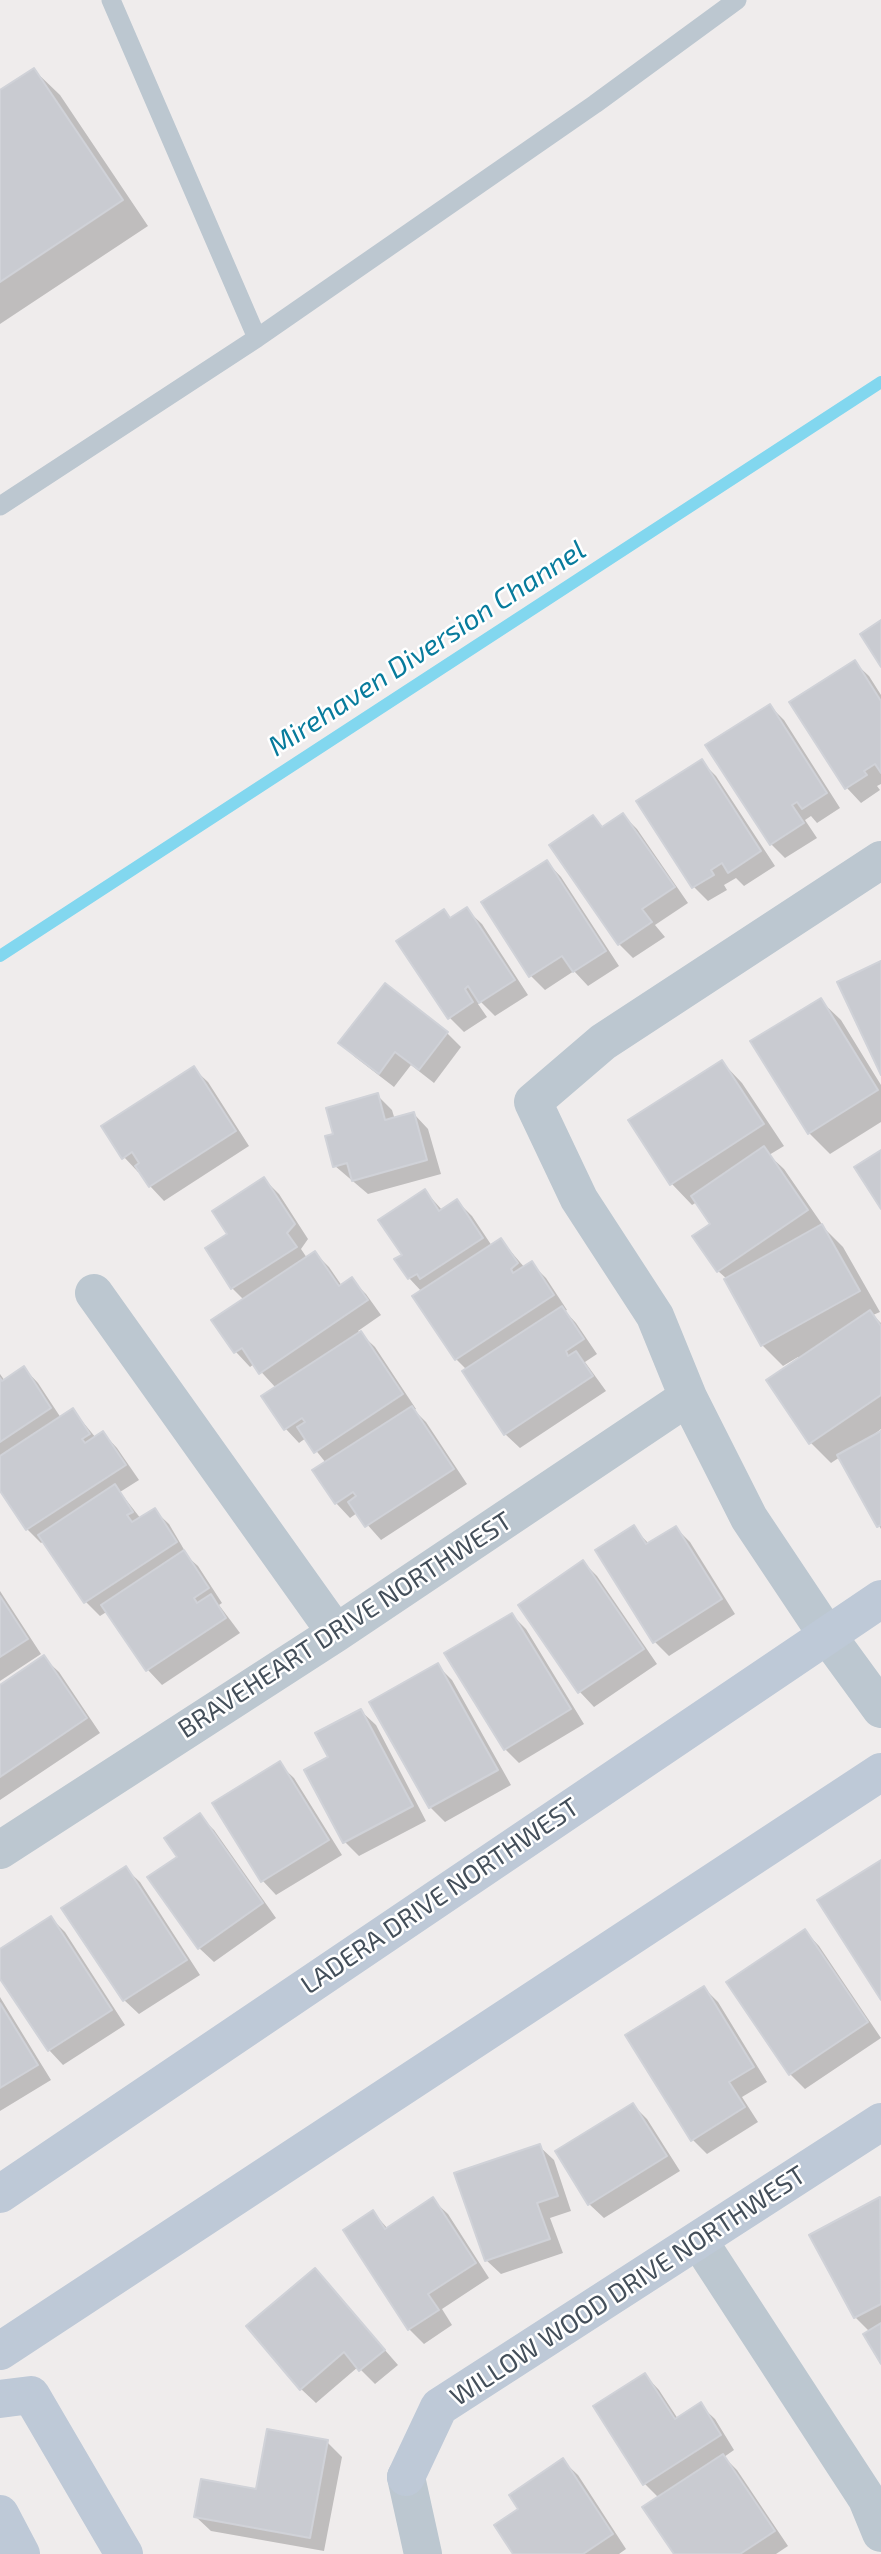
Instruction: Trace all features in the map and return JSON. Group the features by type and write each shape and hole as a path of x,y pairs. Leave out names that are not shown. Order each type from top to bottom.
{"main road":[{"name":"LADERA DRIVE NORTHWEST","path":"0,2194 881,1599"},
{"path":"0,2351 881,1772"},
{"name":"WILLOW WOOD DRIVE NORTHWEST","path":"407,2477 439,2407 699,2242 881,2122"},
{"path":"0,2399 31,2395 124,2554"},
{"path":"0,2514 22,2554"}],"street":[{"path":"881,860 603,1042 533,1102 579,1199 655,1316 688,1397 749,1518 881,1709"},
{"path":"94,1293 336,1633"},
{"name":"BRAVEHEART DRIVE NORTHWEST","path":"0,1850 336,1633 688,1397"},
{"path":"699,2242 867,2498 881,2533"},
{"path":"407,2477 422,2554"}],"lane":[{"path":"111,0 257,338"},
{"path":"0,506 257,338 595,104 737,0"}],"building":[{"path":"34,68 123,200 0,282 0,90"},
{"path":"881,620 881,667 860,634"},
{"path":"855,660 881,701 881,773 875,764 864,771 867,775 845,789 789,702"},
{"path":"770,704 827,793 802,809 797,802 792,805 804,823 770,845 705,745"},
{"path":"702,759 761,851 728,873 722,863 711,870 714,875 692,888 636,801"},
{"path":"623,813 675,887 642,909 652,922 618,945 549,845 593,815 602,827"},
{"path":"547,860 606,951 573,972 562,956 529,977 481,902"},
{"path":"467,907 515,980 479,1003 468,986 465,989 473,1002 448,1019 396,941 444,909 450,918"},
{"path":"881,961 881,1075 837,982"},
{"path":"385,983 448,1032 419,1070 395,1052 379,1074 338,1043"},
{"path":"821,998 878,1090 808,1134 750,1041"},
{"path":"722,1060 764,1124 670,1185 628,1120"},
{"path":"194,1066 236,1131 149,1187 135,1166 139,1163 132,1152 122,1159 101,1126"},
{"path":"378,1093 385,1120 414,1112 427,1160 352,1181 347,1163 333,1167 325,1136 333,1134 326,1108"},
{"path":"764,1146 808,1210 717,1272 692,1236 710,1224 691,1196"},
{"path":"881,1150 881,1209 854,1167"},
{"path":"264,1177 295,1224 287,1233 297,1247 231,1289 205,1248 227,1234 212,1211"},
{"path":"425,1189 439,1211 457,1199 483,1238 420,1279 417,1274 408,1279 394,1259 402,1255 378,1220"},
{"path":"822,1224 860,1291 761,1346 724,1279"},
{"path":"501,1238 518,1263 511,1269 513,1273 532,1261 554,1295 455,1360 412,1296"},
{"path":"315,1251 339,1286 352,1277 368,1300 259,1374 242,1348 234,1353 211,1320"},
{"path":"562,1306 584,1339 566,1351 568,1356 576,1351 593,1376 504,1435 462,1371"},
{"path":"870,1310 881,1326 881,1395 809,1444 766,1380"},
{"path":"361,1331 403,1394 314,1453 297,1427 305,1422 302,1418 284,1430 261,1396"},
{"path":"24,1366 51,1408 0,1442 0,1378 2,1381"},
{"path":"412,1406 454,1469 365,1527 348,1502 356,1496 353,1492 335,1504 312,1470"},
{"path":"73,1408 90,1434 82,1439 85,1443 103,1431 126,1465 26,1530 0,1491 0,1456"},
{"path":"881,1431 881,1525 877,1527 837,1455"},
{"path":"115,1484 133,1512 127,1515 132,1522 155,1508 177,1542 84,1603 38,1535"},
{"path":"634,1525 646,1544 676,1526 722,1599 653,1643 595,1550"},
{"path":"184,1550 209,1588 194,1598 197,1603 211,1594 226,1618 146,1671 101,1605"},
{"path":"583,1560 644,1649 578,1693 518,1605"},
{"path":"0,1596 28,1639 0,1657"},
{"path":"512,1613 571,1709 504,1750 444,1653"},
{"path":"44,1655 87,1718 0,1777 0,1685"},
{"path":"438,1663 498,1770 429,1808 369,1702"},
{"path":"361,1709 413,1806 343,1843 304,1770 328,1757 315,1733"},
{"path":"280,1761 329,1840 261,1882 212,1803"},
{"path":"200,1813 263,1903 198,1949 147,1877 177,1857 164,1838"},
{"path":"881,1860 881,2000 817,1900"},
{"path":"126,1866 187,1960 123,2001 61,1908"},
{"path":"51,1916 112,2010 48,2051 0,1979 0,1949"},
{"path":"805,1929 868,2022 789,2075 726,1982"},
{"path":"704,1986 754,2067 729,2082 745,2107 691,2141 625,2035"},
{"path":"0,2003 38,2065 0,2088"},
{"path":"633,2103 667,2156 588,2205 555,2151"},
{"path":"540,2144 558,2196 537,2203 550,2239 485,2261 454,2173"},
{"path":"433,2197 476,2263 428,2294 439,2310 408,2330 343,2230 373,2210 385,2229"},
{"path":"880,2197 881,2304 854,2318 809,2235"},
{"path":"315,2268 385,2350 359,2371 344,2352 300,2390 246,2326"},
{"path":"881,2323 881,2364 863,2334"},
{"path":"645,2373 675,2419 701,2402 721,2435 643,2485 593,2406"},
{"path":"267,2429 328,2440 310,2538 194,2517 201,2479 256,2489"},
{"path":"723,2454 775,2531 740,2554 674,2554 642,2507"},
{"path":"563,2458 613,2534 583,2554 513,2554 494,2525 518,2509 509,2495"}],"waterway":[{"name":"Mirehaven Diversion Channel","path":"0,956 881,382"}]}
